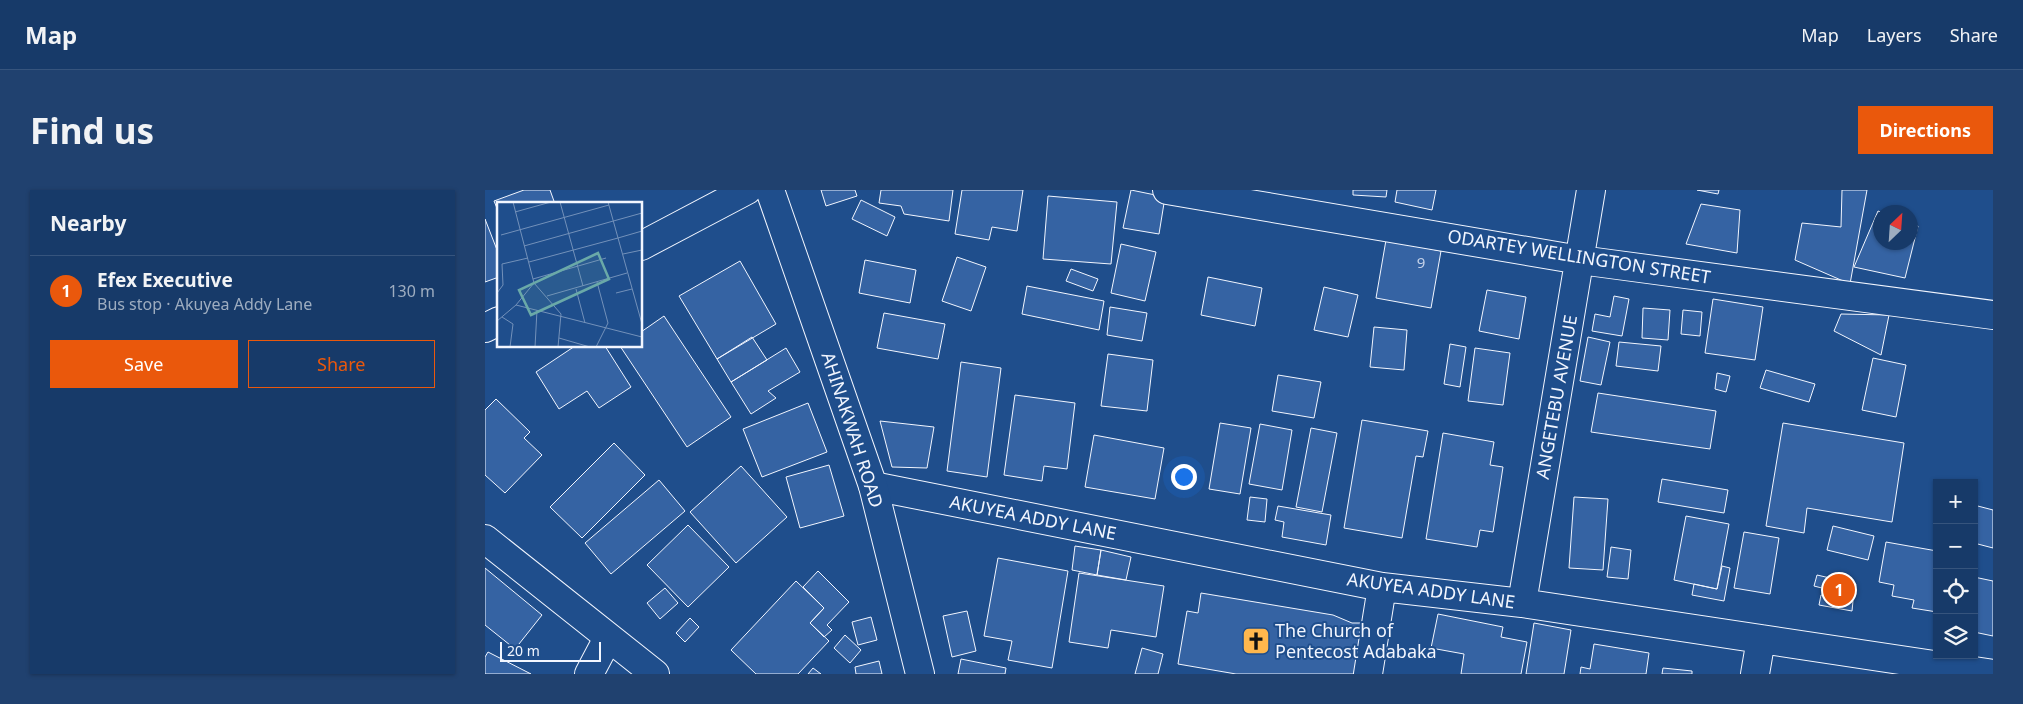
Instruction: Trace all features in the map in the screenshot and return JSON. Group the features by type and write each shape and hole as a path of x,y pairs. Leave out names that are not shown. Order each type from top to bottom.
{"street":[{"path":"643,245 747,190"},
{"name":"AHINAKWAH ROAD","path":"770,190 873,486 920,674"},
{"name":"ODARTEY WELLINGTON STREET","path":"1167,190 1580,260 1993,315"},
{"name":"ANGETEBU AVENUE","path":"1521,603 1591,190"},
{"path":"485,328 497,322"},
{"name":"AKUYEA ADDY LANE","path":"873,486 1382,587 1521,603 1993,674"},
{"path":"485,540 655,674"},
{"path":"1368,674 1382,587"},
{"path":"589,674 608,638"},
{"path":"1755,674 1761,639"}],"building":[{"path":"524,190 550,190 554,202 497,202 497,208 494,201"},
{"path":"821,190 855,190 857,196 826,206"},
{"path":"881,190 953,190 949,221 904,214 901,206 879,203"},
{"path":"962,190 1023,190 1017,231 992,227 989,240 955,234"},
{"path":"1131,190 1165,197 1159,234 1123,228"},
{"path":"1353,190 1387,190 1386,197 1353,195"},
{"path":"1397,190 1436,190 1432,210 1395,202"},
{"path":"1697,190 1719,190 1718,194"},
{"path":"1842,190 1867,190 1850,284 1795,260 1802,223 1841,227"},
{"path":"1048,196 1117,202 1111,264 1043,259"},
{"path":"861,200 895,217 887,236 852,219"},
{"path":"1701,204 1740,210 1737,253 1686,244"},
{"path":"485,219 497,250 497,278 485,282"},
{"path":"1873,223 1873,250 1912,250 1905,278 1854,267"},
{"path":"1386,240 1441,251 1431,308 1376,298"},
{"path":"1121,244 1156,252 1145,301 1111,293"},
{"path":"957,257 986,267 971,311 942,301"},
{"path":"865,260 916,270 910,303 859,293"},
{"path":"740,261 776,324 717,359 679,296"},
{"path":"1071,269 1098,279 1093,291 1066,281"},
{"path":"1208,277 1262,288 1255,326 1201,315"},
{"path":"1027,286 1104,301 1099,330 1022,314"},
{"path":"1324,287 1358,295 1348,337 1314,330"},
{"path":"1487,290 1526,297 1519,339 1479,331"},
{"path":"1614,296 1629,299 1622,336 1592,331 1595,314 1610,317"},
{"path":"1713,299 1763,307 1755,360 1705,353"},
{"path":"1110,307 1147,313 1142,341 1107,335"},
{"path":"1643,308 1670,310 1668,340 1642,338"},
{"path":"1683,310 1702,312 1700,336 1681,334"},
{"path":"884,313 945,324 938,359 877,348"},
{"path":"1841,314 1889,315 1881,355 1834,331"},
{"path":"664,316 731,417 687,447 621,348 643,348 643,331"},
{"path":"1374,327 1407,330 1404,370 1370,367"},
{"path":"752,337 767,360 731,382 717,359"},
{"path":"1588,337 1610,342 1601,385 1580,381"},
{"path":"1619,342 1661,346 1658,371 1616,366"},
{"path":"1450,344 1466,347 1460,387 1444,384"},
{"path":"572,348 606,348 631,387 599,408 587,391 559,409 536,372"},
{"path":"786,348 800,372 768,391 776,398 751,414 731,382"},
{"path":"1475,348 1510,353 1503,405 1468,401"},
{"path":"1108,354 1153,360 1147,411 1101,406"},
{"path":"1873,358 1906,365 1896,417 1862,410"},
{"path":"961,362 1001,368 987,477 947,471"},
{"path":"1766,370 1815,384 1809,402 1760,388"},
{"path":"1717,373 1730,376 1726,392 1715,389"},
{"path":"1278,375 1321,382 1314,418 1272,411"},
{"path":"1598,393 1716,411 1710,449 1591,432"},
{"path":"1015,395 1075,403 1067,469 1044,466 1042,481 1004,475"},
{"path":"496,399 530,432 524,438 542,455 505,493 485,475 485,410"},
{"path":"808,403 827,452 762,477 743,429"},
{"path":"1362,420 1428,431 1423,457 1416,456 1402,538 1344,528"},
{"path":"880,421 934,427 927,468 892,467"},
{"path":"1220,423 1251,428 1240,494 1209,489"},
{"path":"1783,423 1904,443 1892,522 1807,508 1804,533 1766,526"},
{"path":"1260,424 1292,430 1282,490 1249,484"},
{"path":"1311,428 1337,433 1322,512 1296,507"},
{"path":"1443,433 1494,442 1490,465 1503,467 1493,532 1480,530 1477,547 1426,539"},
{"path":"1094,435 1164,448 1155,499 1085,487"},
{"path":"614,443 645,475 582,538 550,507"},
{"path":"829,465 844,516 800,528 786,477"},
{"path":"741,466 787,517 736,563 690,512"},
{"path":"1662,479 1728,490 1724,513 1658,502"},
{"path":"659,480 685,511 611,574 585,543"},
{"path":"1250,497 1267,499 1265,522 1247,520"},
{"path":"1574,497 1608,499 1603,570 1569,568"},
{"path":"1278,506 1331,515 1326,545 1282,537 1284,522 1275,520"},
{"path":"1978,506 1993,510 1993,548 1978,544"},
{"path":"1686,516 1729,524 1717,589 1674,580"},
{"path":"688,525 729,567 688,607 647,565"},
{"path":"1833,526 1874,536 1868,560 1827,550"},
{"path":"1744,532 1779,538 1770,594 1734,588"},
{"path":"1886,542 1933,550 1933,611 1912,608 1914,600 1892,596 1894,585 1879,582"},
{"path":"1075,546 1101,550 1097,575 1072,570"},
{"path":"1611,547 1631,550 1628,579 1607,577"},
{"path":"1101,550 1131,557 1126,580 1097,575"},
{"path":"998,558 1068,571 1052,668 1008,660 1012,641 984,636"},
{"path":"1722,566 1730,568 1724,601 1692,595 1694,584 1717,589"},
{"path":"485,568 542,615 515,649 485,625"},
{"path":"818,571 849,602 827,625 832,630 824,637 810,623 824,608 803,587"},
{"path":"1079,573 1164,586 1156,637 1111,630 1108,648 1069,642"},
{"path":"1817,575 1856,584 1853,596 1814,586"},
{"path":"1978,578 1993,581 1993,636 1978,633"},
{"path":"796,581 824,608 810,623 829,641 798,674 756,674 731,650"},
{"path":"665,588 678,603 660,619 647,603"},
{"path":"1201,593 1333,615 1352,623 1362,623 1368,634 1358,674 1236,674 1178,664 1187,611 1198,613"},
{"path":"1821,595 1853,601 1852,611 1819,605"},
{"path":"967,611 976,651 952,657 943,616"},
{"path":"1438,614 1503,627 1501,637 1527,642 1521,674 1461,674 1464,654 1431,648"},
{"path":"871,617 877,640 858,645 852,622"},
{"path":"690,618 699,627 685,642 676,633"},
{"path":"1534,623 1571,630 1564,674 1526,674"},
{"path":"845,635 861,650 850,663 834,648"},
{"path":"1594,644 1649,653 1646,674 1580,674 1581,667 1590,669"},
{"path":"1142,648 1163,654 1158,674 1135,674"},
{"path":"488,652 531,674 485,674 485,657"},
{"path":"961,659 1006,668 1005,674 958,674"},
{"path":"879,661 882,674 856,674 855,667"},
{"path":"813,668 821,674 808,674"},
{"path":"1663,668 1692,671 1692,674 1662,674"}],"place":[{"name":"Efex Executive","path":"1839,590"},
{"name":"The Church of Pentecost Adabaka","path":"1256,641"}]}
